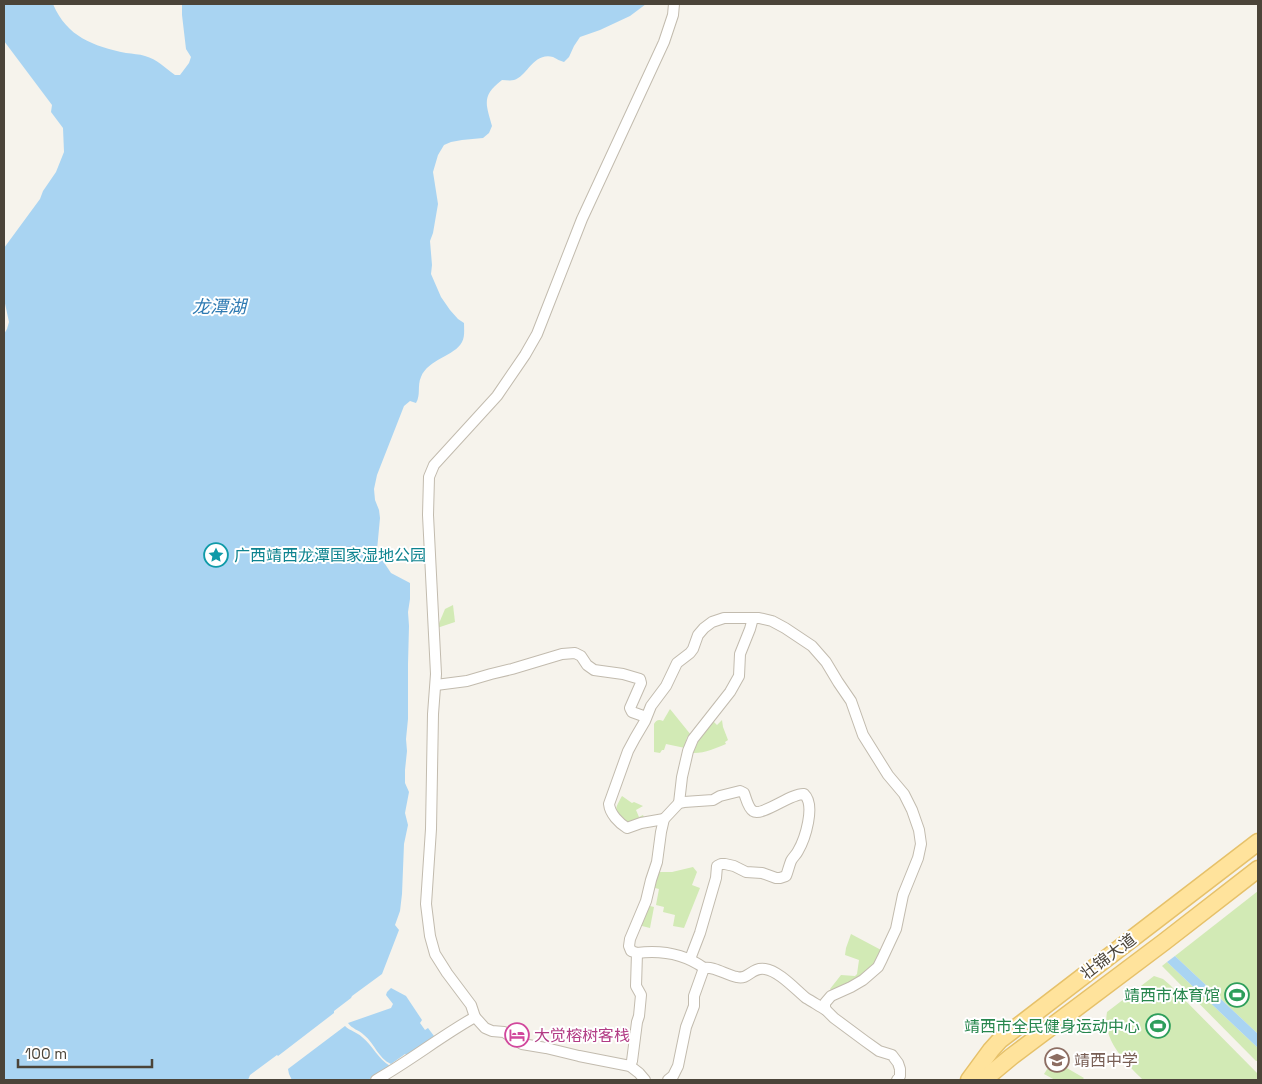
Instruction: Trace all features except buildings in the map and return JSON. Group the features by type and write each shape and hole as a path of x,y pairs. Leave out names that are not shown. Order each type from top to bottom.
{"main road":[{"name":"壮锦大道","path":"969,1080 1000,1040 1258,842"},
{"name":"壮锦大道","path":"984,1080 1011,1057 1258,869"}],"street":[{"path":"645,1080 630,1066 522,1044 504,1032 492,1031 486,1028 476,1017 471,1005 435,954 426,910 431,828 433,714 436,685 428,525 429,477 434,465 497,396 537,334 582,219 664,42 673,14 674,4"},
{"path":"664,819 641,823 627,828 619,822 609,807 628,751 650,706 666,686 677,663 691,651 698,635 712,622 724,618 759,618 772,621 806,641 821,655 851,701 860,727 868,742 888,776 904,794 919,830 921,844 918,858 903,895 896,929 878,967 863,980 828,999 825,1007 826,1010"},
{"path":"753,618 740,654 739,676 730,692 693,739 688,751 679,803 664,819 657,862 646,901 630,939 629,949 637,953 655,951 690,959 704,968 710,968 738,978 745,977 756,969 768,969 780,976 805,997 826,1010 870,1045 892,1055 898,1063 900,1070 900,1076 897,1080"},
{"path":"436,685 467,681 512,670 562,654 576,653 594,670 623,674 640,679 641,684 630,708 632,712 646,717"},
{"path":"679,803 713,800 720,796 740,791 744,793 749,805 755,812 765,810 798,794 806,796 809,803 806,834 797,854 792,859 786,876 776,878 762,873 746,872 725,864 717,866 716,878 708,906 690,959"},
{"path":"630,1066 640,998 639,990 636,986 637,953"},
{"path":"668,1080 673,1076 678,1066 683,1036 694,1006 694,996 704,968"},
{"path":"378,1079 450,1031 476,1017"}],"green space":[{"path":"453,605 455,622 437,628 445,609"},
{"path":"670,709 691,735 687,737 685,748 666,744 664,750 660,753 654,752 654,724 658,720 663,721"},
{"path":"712,720 717,725 722,720 728,740 725,742 726,744 705,752 692,753 701,736"},
{"path":"622,796 632,803 643,806 636,810 639,817 643,815 646,822 628,825 620,818 616,809"},
{"path":"693,867 697,872 692,885 700,888 684,928 673,926 675,915 663,912 664,907 656,905 659,889 651,887 659,872 672,872"},
{"name":"靖西市体育馆","path":"1258,891 1258,1034 1175,956"},
{"path":"646,905 654,907 650,928 638,925"},
{"path":"851,934 883,951 875,963 857,981 832,991 830,989 841,975 855,976 857,974 859,960 845,955"},
{"path":"1167,962 1258,1048 1258,1061 1162,966"},
{"name":"靖西市全民健身运动中心","path":"1154,976 1163,979 1170,985 1258,1074 1258,1080 1143,1080 1129,1066 1111,1041 1106,1022 1107,1012"},
{"path":"1053,1060 1084,1078 1082,1080 1055,1080 1044,1074"}],"water":[{"name":"龙潭湖","path":"4,4 53,4 66,25 82,38 103,47 149,57 175,75 180,75 191,57 186,49 182,4 646,4 630,16 580,37 569,57 564,62 546,56 535,61 519,78 502,80 488,96 487,106 492,126 489,133 483,138 462,140 444,145 438,155 433,172 438,204 430,241 431,274 441,297 450,310 464,323 464,338 459,347 424,371 420,380 416,403 410,401 404,406 377,475 374,489 380,518 377,550 391,573 410,583 408,612 408,719 405,770 405,783 409,792 405,813 408,825 404,844 400,911 395,925 399,930 382,974 278,1056 250,1075 248,1080 4,1080 4,334 9,322 4,299 4,248 40,199 56,172 64,152 63,128 51,112 52,105 4,41"},
{"path":"1175,956 1258,1034 1258,1048 1167,962"},
{"path":"391,988 406,996 422,1020 420,1023 425,1030 428,1028 434,1036 408,1056 405,1054 391,1064 383,1058 362,1033 351,1027 348,1023 391,1008 393,1004 386,995"},
{"path":"345,1026 362,1037 382,1060 390,1066 368,1080 292,1080 288,1069"}],"place":[{"name":"广西靖西龙潭国家湿地公园","path":"216,555"},
{"name":"靖西市体育馆","path":"1237,995"},
{"name":"靖西市全民健身运动中心","path":"1158,1026"},
{"name":"大觉榕树客栈","path":"517,1035"},
{"name":"靖西中学","path":"1057,1060"}]}
